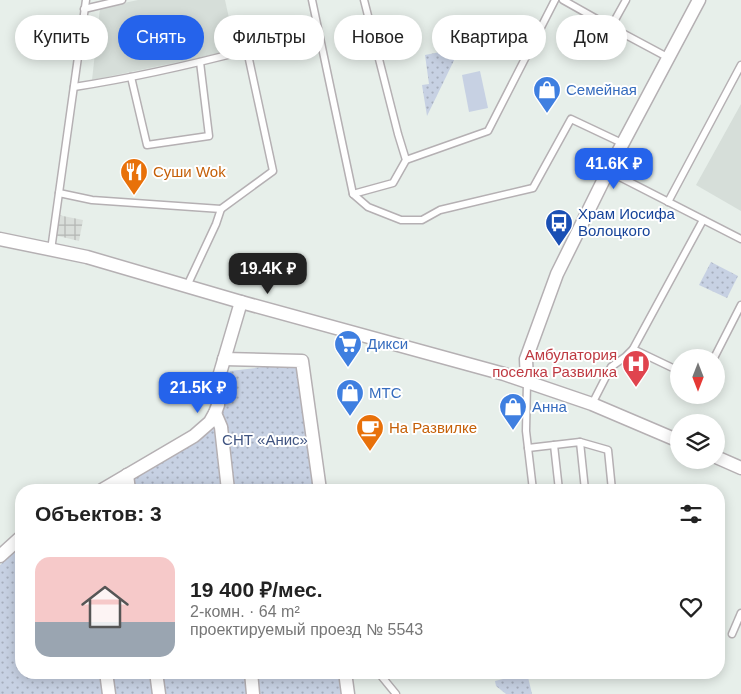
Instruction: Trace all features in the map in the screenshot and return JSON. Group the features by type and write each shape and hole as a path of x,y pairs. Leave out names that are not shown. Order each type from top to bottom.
{"street":[{"path":"527,382 526,359 557,274 608,171 699,0"},
{"path":"0,239 87,257 241,302 504,374 592,404 670,437"},
{"path":"112,484 194,436 210,422 216,413 218,405 218,380 241,302"},
{"path":"224,359 302,361 319,484"},
{"path":"216,413 221,428 227,484"},
{"path":"725,461 741,468"},
{"path":"127,475 129,484"},
{"path":"0,556 15,543"},
{"path":"107,679 109,694"},
{"path":"157,679 159,694"},
{"path":"251,679 253,694"},
{"path":"346,679 348,694"}],"lane":[{"path":"52,250 86,0"},
{"path":"84,9 122,0"},
{"path":"312,0 353,194 368,207 400,220 422,220 440,210 532,188 571,119 624,144"},
{"path":"364,0 406,160"},
{"path":"353,194 393,183 406,160 488,131 555,0"},
{"path":"563,0 590,15"},
{"path":"618,15 626,0"},
{"path":"627,36 669,58"},
{"path":"74,87 131,77 246,50 272,170 221,209 187,286"},
{"path":"131,77 147,145 209,136 200,62"},
{"path":"668,202 741,65"},
{"path":"608,171 741,239"},
{"path":"59,192 92,200 221,209"},
{"path":"592,404 611,366 633,349 704,220"},
{"path":"718,349 741,304"},
{"path":"633,349 670,367"},
{"path":"527,382 526,431 532,484"},
{"path":"528,448 580,442 608,450 611,484"},
{"path":"580,442 584,484"},
{"path":"554,445 558,484"},
{"path":"732,634 741,613"},
{"path":"384,679 396,694"}],"shaded area":[{"path":"138,0 225,0 228,15 214,15 214,55 204,57 204,15 118,15 118,60 188,60 92,80 94,60 108,60 108,15 99,15 100,8"},
{"path":"741,104 741,211 696,185"},
{"path":"58,215 83,220 79,241 54,235"}],"green space":[{"path":"432,54 432,60 454,60 427,116 422,85 429,84 425,55"},
{"path":"480,71 488,108 469,112 462,75"},
{"path":"711,262 738,276 727,298 699,285"},
{"name":"СНТ «Анис»","path":"305,362 322,484 122,484 214,428 218,423 221,399 230,371"},
{"path":"15,550 15,679 351,679 353,694 0,694 0,565"},
{"path":"503,679 528,679 532,694 506,694 496,686 495,681"}],"place":[{"name":"Семейная","path":"547,114"},
{"name":"Суши Wok","path":"134,196"},
{"name":"Храм Иосифа Волоцкого","path":"559,247"},
{"name":"Дикси","path":"348,368"},
{"name":"Амбулатория поселка Развилка","path":"636,388"},
{"name":"МТС","path":"350,417"},
{"name":"Анна","path":"513,431"},
{"name":"На Развилке","path":"370,452"}]}
